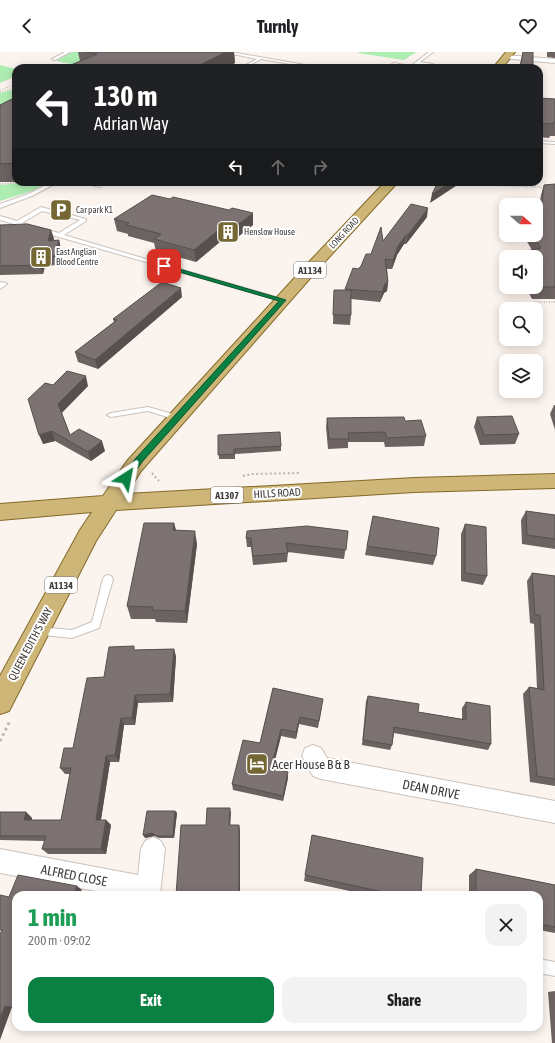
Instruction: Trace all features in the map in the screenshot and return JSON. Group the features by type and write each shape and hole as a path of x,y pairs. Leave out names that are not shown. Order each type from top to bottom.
{"main road":[{"path":"500,64 508,54"},
{"name":"LONG ROAD","path":"110,504 139,460 388,186"},
{"name":"HILLS ROAD","path":"0,512 172,498 414,485 555,481"},
{"name":"QUEEN EDITH'S WAY","path":"0,702 36,631 88,536 110,504"}],"street":[{"path":"508,54 555,61"},
{"name":"DEAN DRIVE","path":"313,756 322,768 555,812"},
{"name":"ALFRED CLOSE","path":"148,891 153,849"},
{"name":"ALFRED CLOSE","path":"0,861 143,891"}],"lane":[{"path":"54,59 68,52"},
{"path":"225,52 296,64"},
{"path":"417,63 431,52"},
{"path":"250,64 261,58"},
{"path":"417,63 424,64"},
{"path":"543,142 555,143"},
{"path":"0,206 30,195 48,186"},
{"path":"18,223 41,209 84,220 60,235"},
{"path":"0,218 283,300"},
{"path":"111,415 148,409 177,418"},
{"path":"36,631 72,634 96,625 108,579"},
{"path":"543,967 555,969"}],"path":[{"path":"0,91 12,86"},
{"path":"0,91 12,89"},
{"path":"0,184 12,183"},
{"path":"512,186 541,187 545,195 540,195 539,208 544,214"},
{"path":"543,302 555,302"},
{"path":"282,470 282,476"},
{"path":"150,472 159,481 163,482"}],"green space":[{"path":"72,52 100,52 80,61 82,63 80,64 56,61"},
{"path":"416,52 404,60 358,53"},
{"path":"0,65 12,68 12,78 0,83"},
{"path":"12,90 12,108 0,113 0,93"},
{"path":"12,184 12,186 44,186 0,201 0,185"}],"building":[{"path":"85,52 226,52 202,64 73,64 97,54"},
{"path":"523,52 533,52 533,64 521,64"},
{"path":"543,98 555,99 555,123 554,122 553,124 543,123"},
{"path":"12,99 12,163 0,164 0,105"},
{"path":"555,184 555,287 543,287 543,250 531,250 541,248 537,242 543,242 544,185"},
{"path":"436,186 445,186 432,194"},
{"path":"152,195 170,199 173,197 229,210 232,208 253,213 230,231 220,229 194,250 154,239 161,234 126,225 129,223 114,219"},
{"path":"411,204 428,208 398,246 393,260 385,259 388,282 385,284 382,292 345,289 353,268 358,269 361,266 366,254 371,254 381,227 383,241"},
{"path":"27,224 51,230 48,241 59,240 54,256 43,257 40,265 0,266 0,225"},
{"path":"162,282 181,288 95,360 75,352 117,320 113,319"},
{"path":"334,290 351,290 351,315 333,315"},
{"path":"67,371 86,376 58,404 70,435 79,429 102,441 88,452 52,431 39,435 28,399 45,383 53,385"},
{"path":"512,416 519,434 484,435 477,417"},
{"path":"404,417 405,421 421,420 426,436 387,438 385,432 348,433 349,439 329,439 327,418"},
{"path":"280,432 281,446 234,449 234,454 218,455 218,435"},
{"path":"526,511 555,515 555,539 527,535"},
{"path":"373,516 439,528 436,556 367,546"},
{"path":"144,523 174,523 173,530 195,531 185,611 152,610 153,607 127,606"},
{"path":"465,524 486,527 487,576 465,573"},
{"path":"307,526 348,531 346,550 286,543 288,553 253,556 251,538 246,538 247,531"},
{"path":"532,573 555,576 555,779 537,776 529,687 544,690 540,615 535,615"},
{"path":"134,646 134,650 174,649 170,694 135,695 132,718 121,718 115,755 106,756 96,820 106,820 101,849 42,849 46,836 0,836 0,812 26,812 24,820 61,820 71,768 60,768 64,748 73,748 87,678 104,677 109,647"},
{"path":"273,688 323,699 319,721 300,717 296,732 281,729 271,768 288,772 283,796 232,784 243,740 260,743"},
{"path":"368,696 419,704 418,712 466,720 466,702 490,706 491,744 394,727 392,745 363,740"},
{"path":"207,808 230,808 229,825 239,825 239,891 176,891 181,825 206,825"},
{"path":"147,811 175,811 173,836 157,836 152,833 143,835"},
{"path":"312,835 423,858 421,891 379,891 305,875"},
{"path":"476,869 555,885 555,927 543,925 543,891 476,891"},
{"path":"18,875 77,886 75,891 12,891 12,1008 5,1006 0,1018 0,934 2,930 0,930 0,895 9,897"}],"place":[{"name":"Car park K1","path":"61,210"},
{"name":"Henslow House","path":"228,232"},
{"name":"East Anglian Blood Centre","path":"41,257"},
{"name":"Acer House B & B","path":"257,764"}],"route":[{"path":"126,478 139,460 283,300 164,266"}]}
